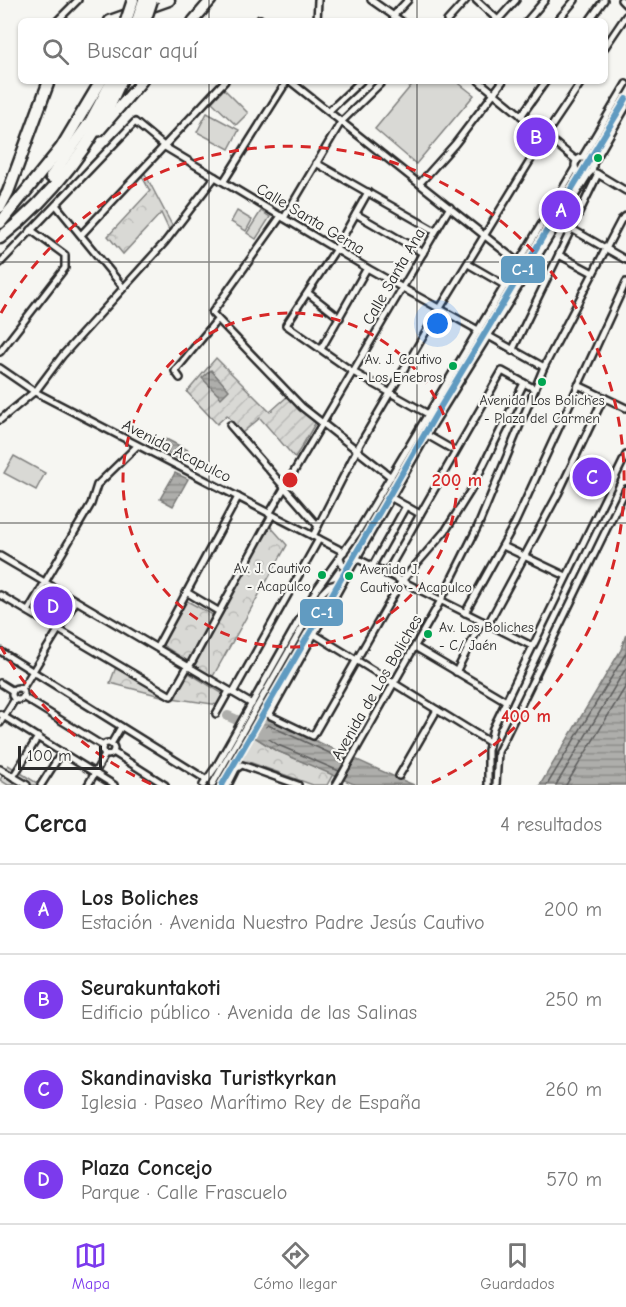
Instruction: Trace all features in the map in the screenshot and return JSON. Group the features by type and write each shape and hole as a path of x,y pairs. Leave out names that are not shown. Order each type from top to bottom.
{"highway":[{"path":"127,18 133,0"},
{"path":"138,18 144,0"},
{"path":"147,18 152,0"},
{"path":"118,18 169,0"},
{"path":"0,207 20,161 48,84"},
{"path":"0,223 61,148 99,84"},
{"path":"0,237 43,188 68,154 90,122 110,84"},
{"path":"0,237 18,224 93,138 120,84"}],"main road":[{"path":"195,18 210,0"},
{"path":"93,138 139,84"}],"street":[{"path":"60,18 78,0"},
{"path":"317,18 318,0"},
{"path":"372,0 396,18"},
{"path":"393,16 408,0"},
{"path":"450,18 466,0"},
{"path":"476,0 495,18"},
{"path":"501,18 516,0"},
{"path":"529,18 545,0"},
{"path":"560,18 575,0"},
{"path":"591,18 604,0"},
{"path":"621,0 626,5"},
{"path":"608,43 626,16"},
{"path":"81,235 222,84"},
{"path":"224,182 287,84"},
{"path":"293,84 519,263"},
{"path":"329,111 358,84"},
{"path":"380,84 341,122 283,217 212,314 302,407 391,477"},
{"path":"483,84 546,136 580,159 588,158 591,170 626,191"},
{"path":"420,183 501,84"},
{"path":"521,116 544,84"},
{"path":"313,536 390,392 439,309 580,84"},
{"path":"212,785 316,590 344,552 391,477 626,84"},
{"path":"524,383 471,490 446,530 401,582 313,736 269,715 390,497 486,337 591,170 626,107"},
{"name":"Calle Santa Gema","path":"56,205 135,122 165,147 366,268 486,337 544,367"},
{"path":"316,163 435,231"},
{"path":"576,168 580,174 591,170"},
{"path":"512,351 598,174"},
{"path":"0,420 34,392 62,356 165,242 216,177"},
{"path":"368,192 336,249 286,325 353,372 428,414"},
{"path":"0,263 56,205 123,287"},
{"name":"Calle Santa Ana","path":"59,629 171,696 283,488 450,207"},
{"path":"356,214 423,254"},
{"name":"Avenida de Los Boliches","path":"337,784 440,602 478,526 544,367 605,249 626,216"},
{"path":"570,228 626,260"},
{"path":"0,352 65,268 65,255 31,230"},
{"path":"559,255 593,273"},
{"path":"468,264 506,286"},
{"path":"321,349 366,268"},
{"path":"465,613 503,546 626,282"},
{"path":"308,293 340,318"},
{"path":"180,378 175,371 217,320"},
{"name":"Avenida Acapulco","path":"0,368 34,392 344,552"},
{"path":"386,574 502,371 535,389"},
{"path":"578,385 626,408"},
{"path":"456,672 525,557 604,398"},
{"path":"230,425 318,526"},
{"path":"428,435 455,451"},
{"path":"28,611 91,504 97,485 137,446"},
{"path":"488,785 489,742 506,701 626,455"},
{"path":"496,785 498,752 626,489"},
{"path":"157,648 238,497"},
{"path":"390,497 420,514"},
{"path":"372,567 405,505"},
{"path":"216,714 320,539"},
{"path":"349,544 358,542 362,547"},
{"path":"503,546 566,576"},
{"path":"0,556 231,692 252,708"},
{"path":"340,558 343,566 351,567"},
{"path":"356,558 532,646"},
{"path":"252,708 322,593 329,586 343,582"},
{"path":"188,593 218,612"},
{"path":"0,594 59,629"},
{"path":"13,691 21,689 76,601"},
{"path":"314,634 489,742"},
{"path":"415,647 506,701"},
{"path":"0,651 205,783 236,739"},
{"path":"0,683 13,691 15,699"},
{"path":"21,689 23,697 103,746 111,744 121,728"},
{"path":"0,723 2,715 15,699 23,697"},
{"path":"399,776 437,710"},
{"path":"2,715 114,785"},
{"path":"13,777 38,737"},
{"path":"111,744 113,752 165,785"},
{"path":"103,746 102,752 105,755"},
{"path":"41,785 62,752"},
{"path":"88,785 105,755 113,752"},
{"path":"228,785 236,769 242,765 298,785"},
{"path":"0,769 27,785"}],"green space":[{"path":"412,84 460,84 474,95 416,164 375,129"},
{"path":"224,89 248,113 236,125 212,102"},
{"path":"207,113 239,130 229,149 197,132"},
{"path":"143,170 174,229 172,232 169,230 161,213 123,254 108,236 150,191 140,173"},
{"path":"237,211 252,220 246,231 231,222"},
{"path":"261,211 270,217 256,239 247,233"},
{"path":"216,358 270,412 289,395 316,422 295,458 260,418 242,433 227,415 217,424 187,392"},
{"path":"14,456 45,473 36,490 4,473"},
{"path":"270,526 287,545 212,678 193,667"},
{"path":"49,589 71,601 58,622 36,610"},
{"path":"187,601 213,615 189,662 162,645"},
{"path":"116,667 172,697 189,673 225,695 219,705 165,697 110,683"},
{"path":"253,736 275,750 333,774 327,785 313,785 249,762 239,761"},
{"path":"8,765 40,785 8,785 0,780"}],"water":[{"path":"211,370 229,390 221,398 202,378"},
{"path":"166,439 188,450 182,461 160,449"},
{"path":"175,473 188,479 173,506 160,499"},
{"path":"626,634 626,785 540,785 621,650"},
{"path":"263,717 414,785 356,785 275,750 253,736"}],"waterway":[{"path":"228,716 268,734"}],"transit line":[{"name":"C-1","path":"222,785 435,416 626,99"}],"place":[{"name":"Seurakuntakoti","path":"536,137"},
{"name":"Los Boliches","path":"561,210"},
{"name":"Av. J. Cautivo - Los Enebros","path":"453,366"},
{"name":"Avenida Los Boliches - Plaza del Carmen","path":"542,382"},
{"name":"Skandinaviska Turistkyrkan","path":"592,477"},
{"name":"Av. J. Cautivo - Acapulco","path":"322,575"},
{"name":"Avenida J. Cautivo - Acapulco","path":"349,576"},
{"name":"Plaza Concejo","path":"53,606"},
{"name":"Av. Los Boliches - C/ Jaén","path":"428,634"}]}
